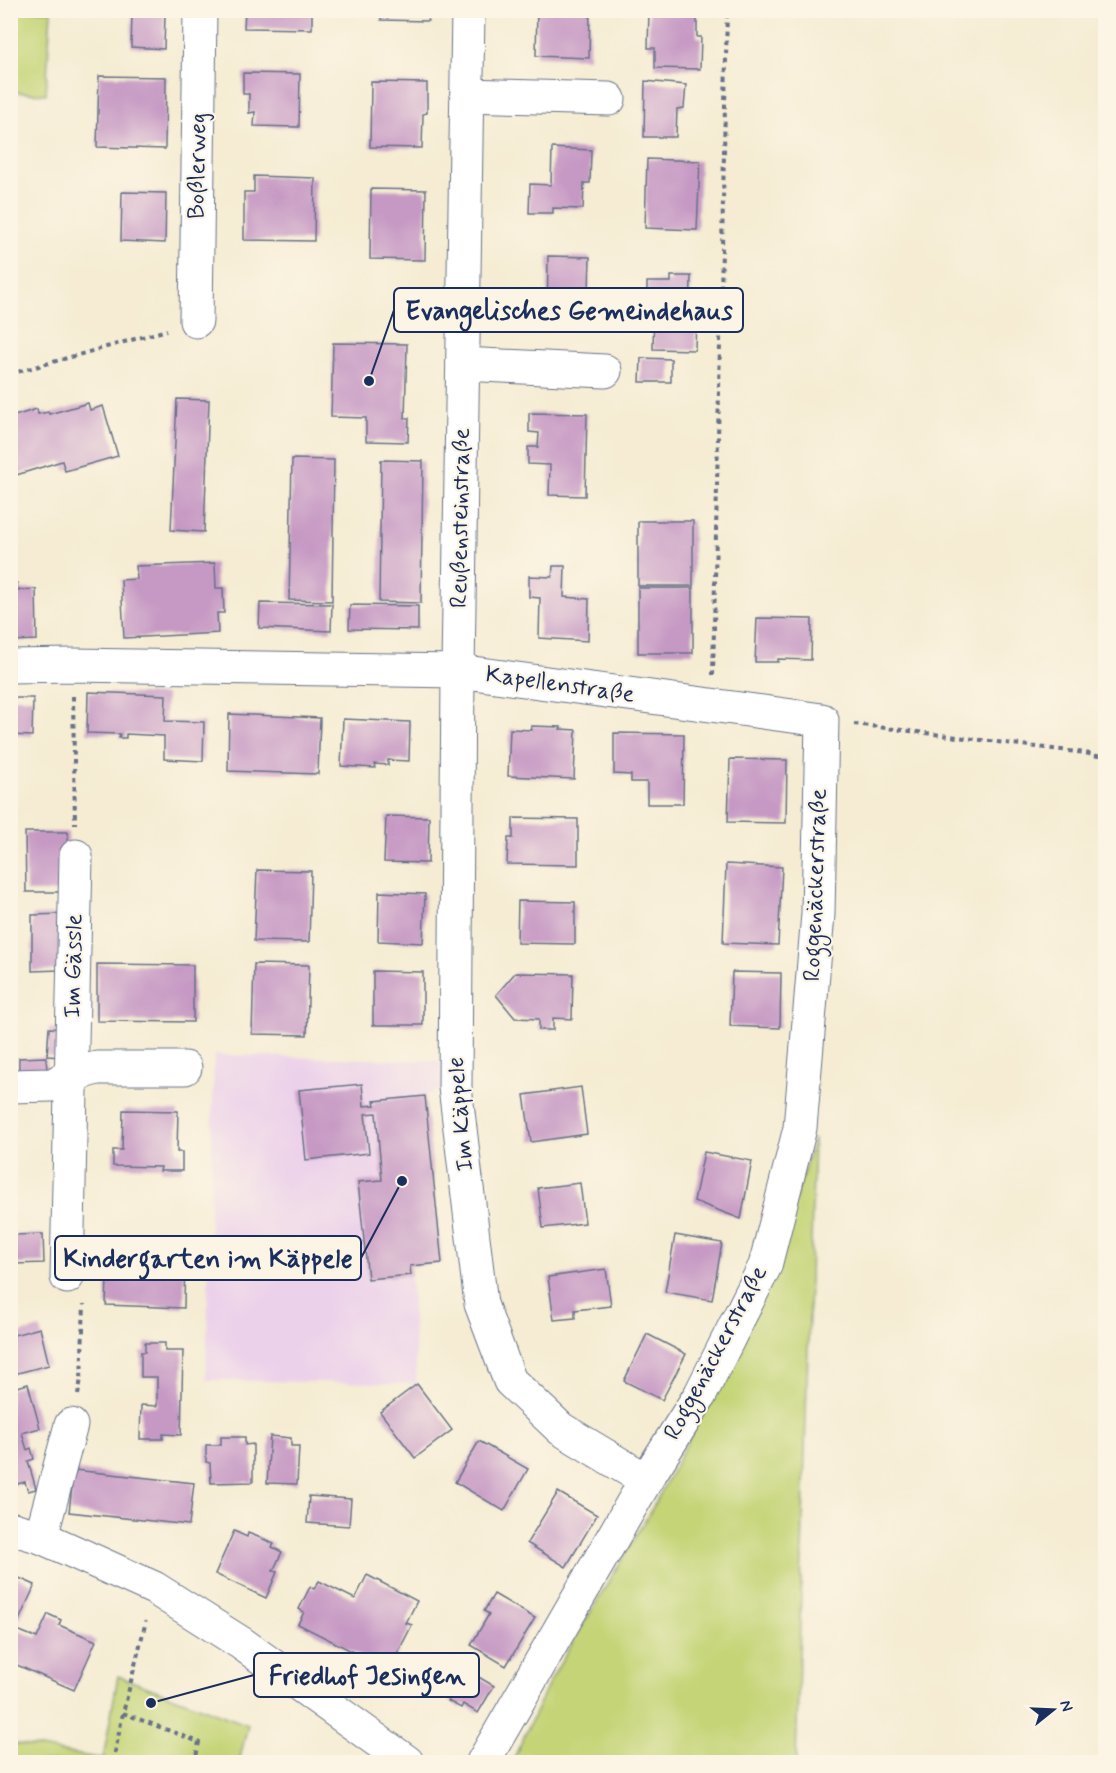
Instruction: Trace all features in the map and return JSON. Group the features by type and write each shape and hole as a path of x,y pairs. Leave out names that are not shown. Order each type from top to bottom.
{"street":[{"name":"Boßlerweg","path":"196,321 200,10"},
{"name":"Reußensteinstraße","path":"458,671 468,10"},
{"path":"467,95 609,99"},
{"path":"463,364 604,371"},
{"name":"Kapellenstraße","path":"10,666 458,671 822,720"},
{"name":"Im Käppele","path":"458,671 455,1087 481,1304 510,1381 561,1429 646,1480"},
{"name":"Roggenäckerstraße","path":"483,1762 646,1480 700,1395 765,1266 800,1128 818,914 822,720"},
{"name":"Im Gässle","path":"67,1277 76,856"},
{"path":"10,1086 52,1085 72,1075 97,1068 185,1068"},
{"path":"71,1425 26,1533 154,1588 241,1643 407,1762"}],"path":[{"path":"713,706 727,10"},
{"path":"10,374 196,321"},
{"path":"73,665 76,856"},
{"path":"822,720 1085,753 1106,758"},
{"path":"67,1277 84,1293 81,1379 71,1425"},
{"path":"113,1762 154,1588"},
{"path":"123,1713 199,1742 195,1762"}],"shaded area":[{"path":"214,1055 444,1061 445,1088 425,1096 442,1263 410,1266 417,1384 206,1380"}],"green space":[{"path":"11,10 51,11 46,94 11,92"},
{"path":"814,1139 796,1762 512,1762 551,1679 653,1507 743,1337 774,1268"},
{"path":"118,1676 248,1725 239,1762 11,1762 11,1743 103,1759"}],"building":[{"path":"115,10 161,10 161,15 165,15 164,49 131,47 132,14 115,13"},
{"path":"245,10 312,10 312,29 244,28"},
{"path":"381,10 428,10 428,21 381,20"},
{"path":"537,10 590,10 589,58 536,56"},
{"path":"649,10 697,10 697,37 701,37 700,69 655,68 655,48 648,48"},
{"path":"243,73 300,74 299,127 254,126 255,112 249,113 249,94 243,94"},
{"path":"99,76 166,77 165,149 97,147"},
{"path":"645,81 686,85 684,108 677,109 676,137 644,137"},
{"path":"371,82 427,83 427,113 423,114 422,148 370,147"},
{"path":"552,148 591,150 590,183 584,183 583,209 553,208 553,213 529,213 530,184 551,185"},
{"path":"647,159 700,161 697,230 645,228"},
{"path":"254,176 315,178 314,241 244,240 244,192 254,192"},
{"path":"371,189 426,190 425,260 370,259"},
{"path":"122,192 166,193 165,243 121,241"},
{"path":"548,256 590,257 588,324 547,323"},
{"path":"671,276 691,276 690,319 696,319 695,350 653,349 654,309 647,309 647,282 671,282"},
{"path":"333,343 407,344 405,418 409,418 408,442 366,441 366,418 331,417"},
{"path":"641,358 671,359 671,382 640,382"},
{"path":"177,399 209,400 204,532 171,530"},
{"path":"88,403 90,410 103,406 118,456 65,471 62,461 13,476 10,465 11,417 37,409 38,414 48,412 49,414"},
{"path":"529,413 587,414 585,496 549,495 550,465 528,464 528,447 538,447 539,433 529,432"},
{"path":"292,459 334,460 332,601 289,600"},
{"path":"381,460 423,461 421,603 379,602"},
{"path":"638,521 693,521 693,586 638,586"},
{"path":"215,563 216,588 223,588 224,613 217,613 218,633 124,638 121,580 137,579 136,566"},
{"path":"553,566 565,566 564,597 589,599 588,641 539,638 540,598 529,597 529,576 552,577"},
{"path":"10,583 17,583 17,590 36,589 37,640 10,641"},
{"path":"638,588 693,588 693,653 638,653"},
{"path":"260,603 332,604 331,631 259,628"},
{"path":"350,605 418,606 418,630 349,629"},
{"path":"757,618 812,619 811,660 778,659 778,662 755,662"},
{"path":"88,692 166,695 165,721 204,722 203,761 164,759 164,736 126,734 126,738 119,738 120,734 87,733"},
{"path":"10,698 33,698 32,736 10,735"},
{"path":"229,714 320,718 318,774 228,771"},
{"path":"343,719 410,722 409,761 388,760 388,765 374,764 375,768 341,766"},
{"path":"531,726 576,730 574,779 508,776 510,729 532,730"},
{"path":"614,733 684,734 683,804 647,804 647,782 631,782 631,775 614,774"},
{"path":"730,759 787,760 786,823 728,822"},
{"path":"386,816 429,817 428,863 384,862"},
{"path":"513,818 578,819 578,865 507,864 508,838 513,838"},
{"path":"25,832 68,832 69,892 26,892"},
{"path":"726,864 782,867 778,945 723,943"},
{"path":"257,870 311,871 309,942 254,941"},
{"path":"379,892 425,894 423,943 378,941"},
{"path":"518,901 575,902 575,944 517,943"},
{"path":"64,914 60,970 32,971 32,915"},
{"path":"97,964 193,965 193,1022 97,1021"},
{"path":"254,964 309,965 307,1035 252,1034"},
{"path":"373,971 423,972 423,1025 373,1025"},
{"path":"732,972 781,973 780,1028 730,1026"},
{"path":"515,973 573,974 572,1019 553,1018 553,1030 539,1030 539,1019 515,1018 496,995"},
{"path":"49,1028 63,1029 61,1057 47,1056"},
{"path":"46,1057 47,1071 19,1072 19,1058"},
{"path":"362,1084 364,1106 375,1105 374,1101 425,1096 442,1263 410,1266 411,1275 368,1279 358,1182 382,1180 376,1113 365,1114 369,1153 306,1160 299,1090"},
{"path":"581,1087 587,1134 531,1142 524,1095"},
{"path":"123,1110 178,1111 177,1152 182,1152 182,1171 160,1171 161,1167 113,1166 113,1150 122,1150"},
{"path":"704,1152 752,1161 741,1219 694,1201"},
{"path":"580,1183 585,1223 543,1228 538,1188"},
{"path":"43,1234 44,1263 14,1264 13,1235"},
{"path":"675,1235 722,1243 712,1300 665,1292"},
{"path":"108,1249 185,1251 184,1308 106,1305"},
{"path":"606,1269 611,1306 575,1310 575,1318 554,1320 548,1277"},
{"path":"40,1328 49,1365 10,1375 10,1336"},
{"path":"647,1334 686,1354 662,1400 624,1381"},
{"path":"145,1343 165,1343 165,1351 183,1351 181,1435 163,1434 163,1439 140,1439 141,1405 157,1406 157,1377 141,1377 141,1352 145,1352"},
{"path":"28,1384 40,1428 22,1433 27,1450 31,1448 34,1459 28,1461 36,1489 28,1491 25,1482 10,1486 10,1389"},
{"path":"417,1384 452,1430 415,1458 380,1412"},
{"path":"270,1436 291,1438 291,1446 299,1446 297,1484 267,1483"},
{"path":"221,1437 245,1437 245,1445 253,1444 253,1482 211,1483 210,1463 206,1462 206,1445 221,1445"},
{"path":"479,1441 528,1469 504,1511 455,1482"},
{"path":"74,1470 194,1483 189,1525 69,1512"},
{"path":"558,1492 597,1515 566,1567 527,1543"},
{"path":"309,1496 351,1499 349,1526 307,1523"},
{"path":"234,1531 247,1537 248,1533 261,1538 274,1544 272,1547 282,1552 273,1571 277,1572 266,1598 215,1574"},
{"path":"10,1574 35,1585 15,1629 37,1638 48,1614 61,1620 59,1625 96,1641 74,1690 10,1662"},
{"path":"367,1575 417,1601 406,1623 412,1625 389,1670 298,1624 304,1612 299,1609 310,1587 314,1589 319,1581 355,1599"},
{"path":"494,1594 535,1618 506,1666 471,1645 489,1614 484,1611"},
{"path":"450,1660 494,1686 478,1713 463,1704 461,1708 448,1701 451,1695 435,1686"}],"place":[{"name":"Evangelisches Gemeindehaus","path":"369,381"},
{"name":"Kindergarten im Käppele","path":"402,1181"},
{"name":"Friedhof Jesingen","path":"151,1703"}]}
